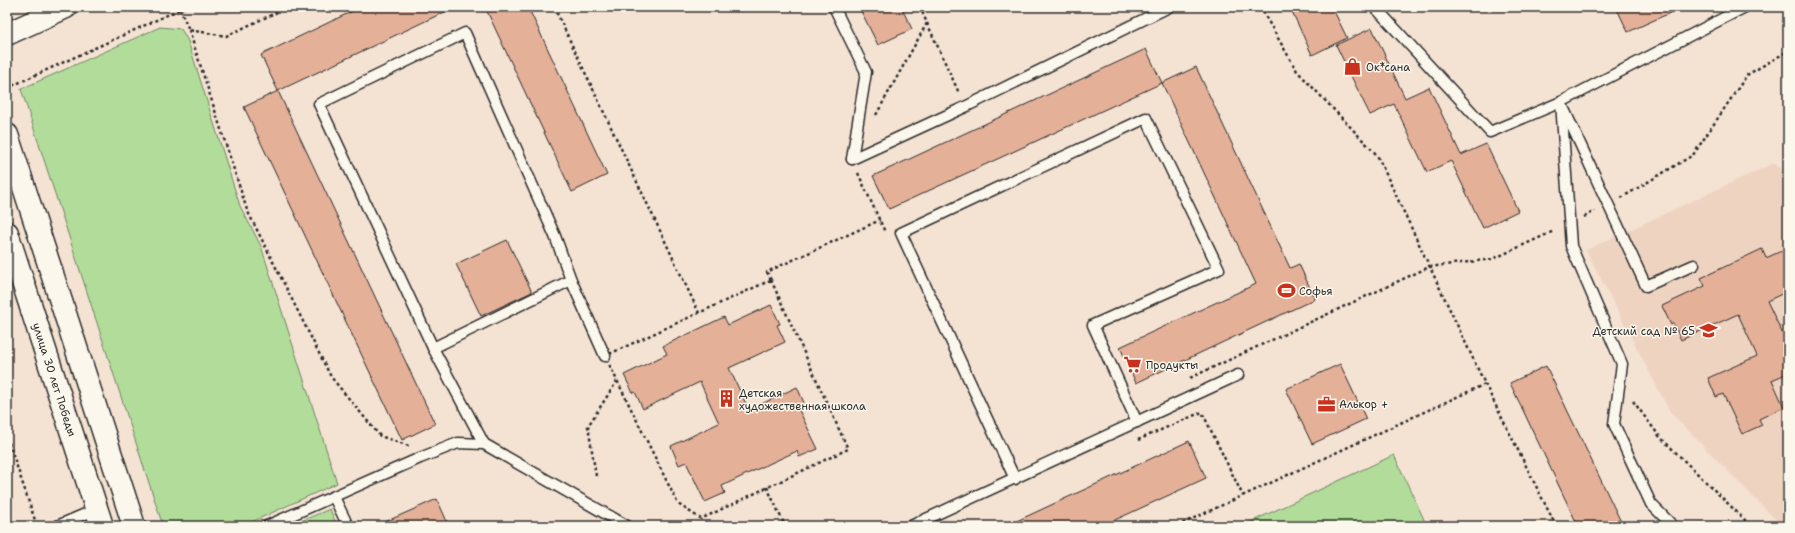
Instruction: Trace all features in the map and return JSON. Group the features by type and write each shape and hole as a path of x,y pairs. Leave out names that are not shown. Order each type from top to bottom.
{"main road":[{"path":"7,34 66,7"},
{"path":"7,135 134,526"},
{"name":"улица 30 лет Победы","path":"7,233 12,265 99,518"}],"lane":[{"path":"834,7 866,72 852,159 965,107 1169,7"},
{"path":"1375,7 1490,132 1561,102 1745,7"},
{"path":"484,444 433,348 318,104 465,33 555,236 571,280 605,356"},
{"path":"1561,102 1646,286 1694,265"},
{"path":"1561,102 1571,246 1622,364 1614,424 1651,504 1673,526"},
{"path":"1015,479 901,233 1146,118 1219,269 1093,325 1137,422"},
{"path":"433,348 571,280"},
{"path":"911,526 1238,375"},
{"path":"267,526 458,443 484,444 627,526"},
{"path":"334,497 348,526"},
{"path":"57,526 99,518"}],"path":[{"path":"7,88 185,7"},
{"path":"189,30 226,36 288,7"},
{"path":"554,7 699,313"},
{"path":"1260,7 1297,71 1377,155 1485,384 1556,526"},
{"path":"180,9 189,30 247,210 331,377 380,436 431,454"},
{"path":"927,23 965,107"},
{"path":"1188,379 1430,267 1493,259 1609,205 1693,155 1747,75 1788,51"},
{"path":"770,280 605,356 678,504 701,519 848,448 767,272 880,220"},
{"path":"596,476 588,426 617,381"},
{"path":"1620,383 1660,437 1751,526"},
{"path":"1178,526 1485,384"},
{"path":"1137,441 1202,412 1243,496"},
{"path":"7,437 37,526"},
{"path":"767,487 785,526"}],"shaded area":[{"name":"Детский сад № 65","path":"1774,163 1788,174 1788,526 1782,526 1670,412 1586,250"}],"green space":[{"path":"160,27 181,29 188,41 240,206 261,246 337,483 243,526 163,526 21,89"},
{"path":"1394,455 1427,526 1242,526"},
{"path":"330,509 337,526 289,526"}],"building":[{"path":"361,7 455,7 278,91 261,55"},
{"path":"485,7 528,7 607,175 572,192"},
{"path":"859,7 901,7 912,29 878,45"},
{"path":"1290,7 1332,7 1347,38 1312,55"},
{"path":"1616,7 1683,7 1628,32"},
{"path":"1372,28 1405,98 1429,87 1461,155 1486,144 1518,211 1483,228 1451,161 1427,172 1394,104 1370,115 1336,45"},
{"path":"1146,49 1162,83 889,209 873,176"},
{"path":"1196,67 1290,268 1299,264 1315,299 1136,383 1120,347 1256,284 1162,83"},
{"path":"278,91 435,424 402,440 244,107"},
{"path":"507,240 532,292 481,316 456,264"},
{"path":"1788,248 1788,291 1767,301 1788,345 1788,373 1772,380 1784,407 1759,419 1762,425 1742,434 1723,394 1716,397 1708,378 1757,356 1738,314 1681,340 1673,323 1671,325 1662,306 1705,286 1701,278 1762,249 1766,258"},
{"name":"Детская художественная школа","path":"771,305 780,324 777,325 785,342 729,368 749,410 797,387 805,405 798,408 818,449 799,457 797,451 747,474 722,486 725,493 705,502 686,462 679,465 671,446 719,423 700,382 643,409 635,392 633,393 624,375 667,354 663,346 724,317 728,325"},
{"name":"Алькор +","path":"1340,364 1366,419 1312,444 1286,389"},
{"path":"1546,366 1623,526 1578,526 1510,383"},
{"path":"1189,441 1206,478 1102,526 1006,526"},
{"path":"437,499 449,526 376,526"}],"place":[{"name":"Ок*сана","path":"1353,67"},
{"name":"Софья","path":"1286,291"},
{"name":"Детский сад № 65","path":"1708,331"},
{"name":"Продукты","path":"1133,365"},
{"name":"Детская художественная школа","path":"726,399"},
{"name":"Алькор +","path":"1326,404"}]}
